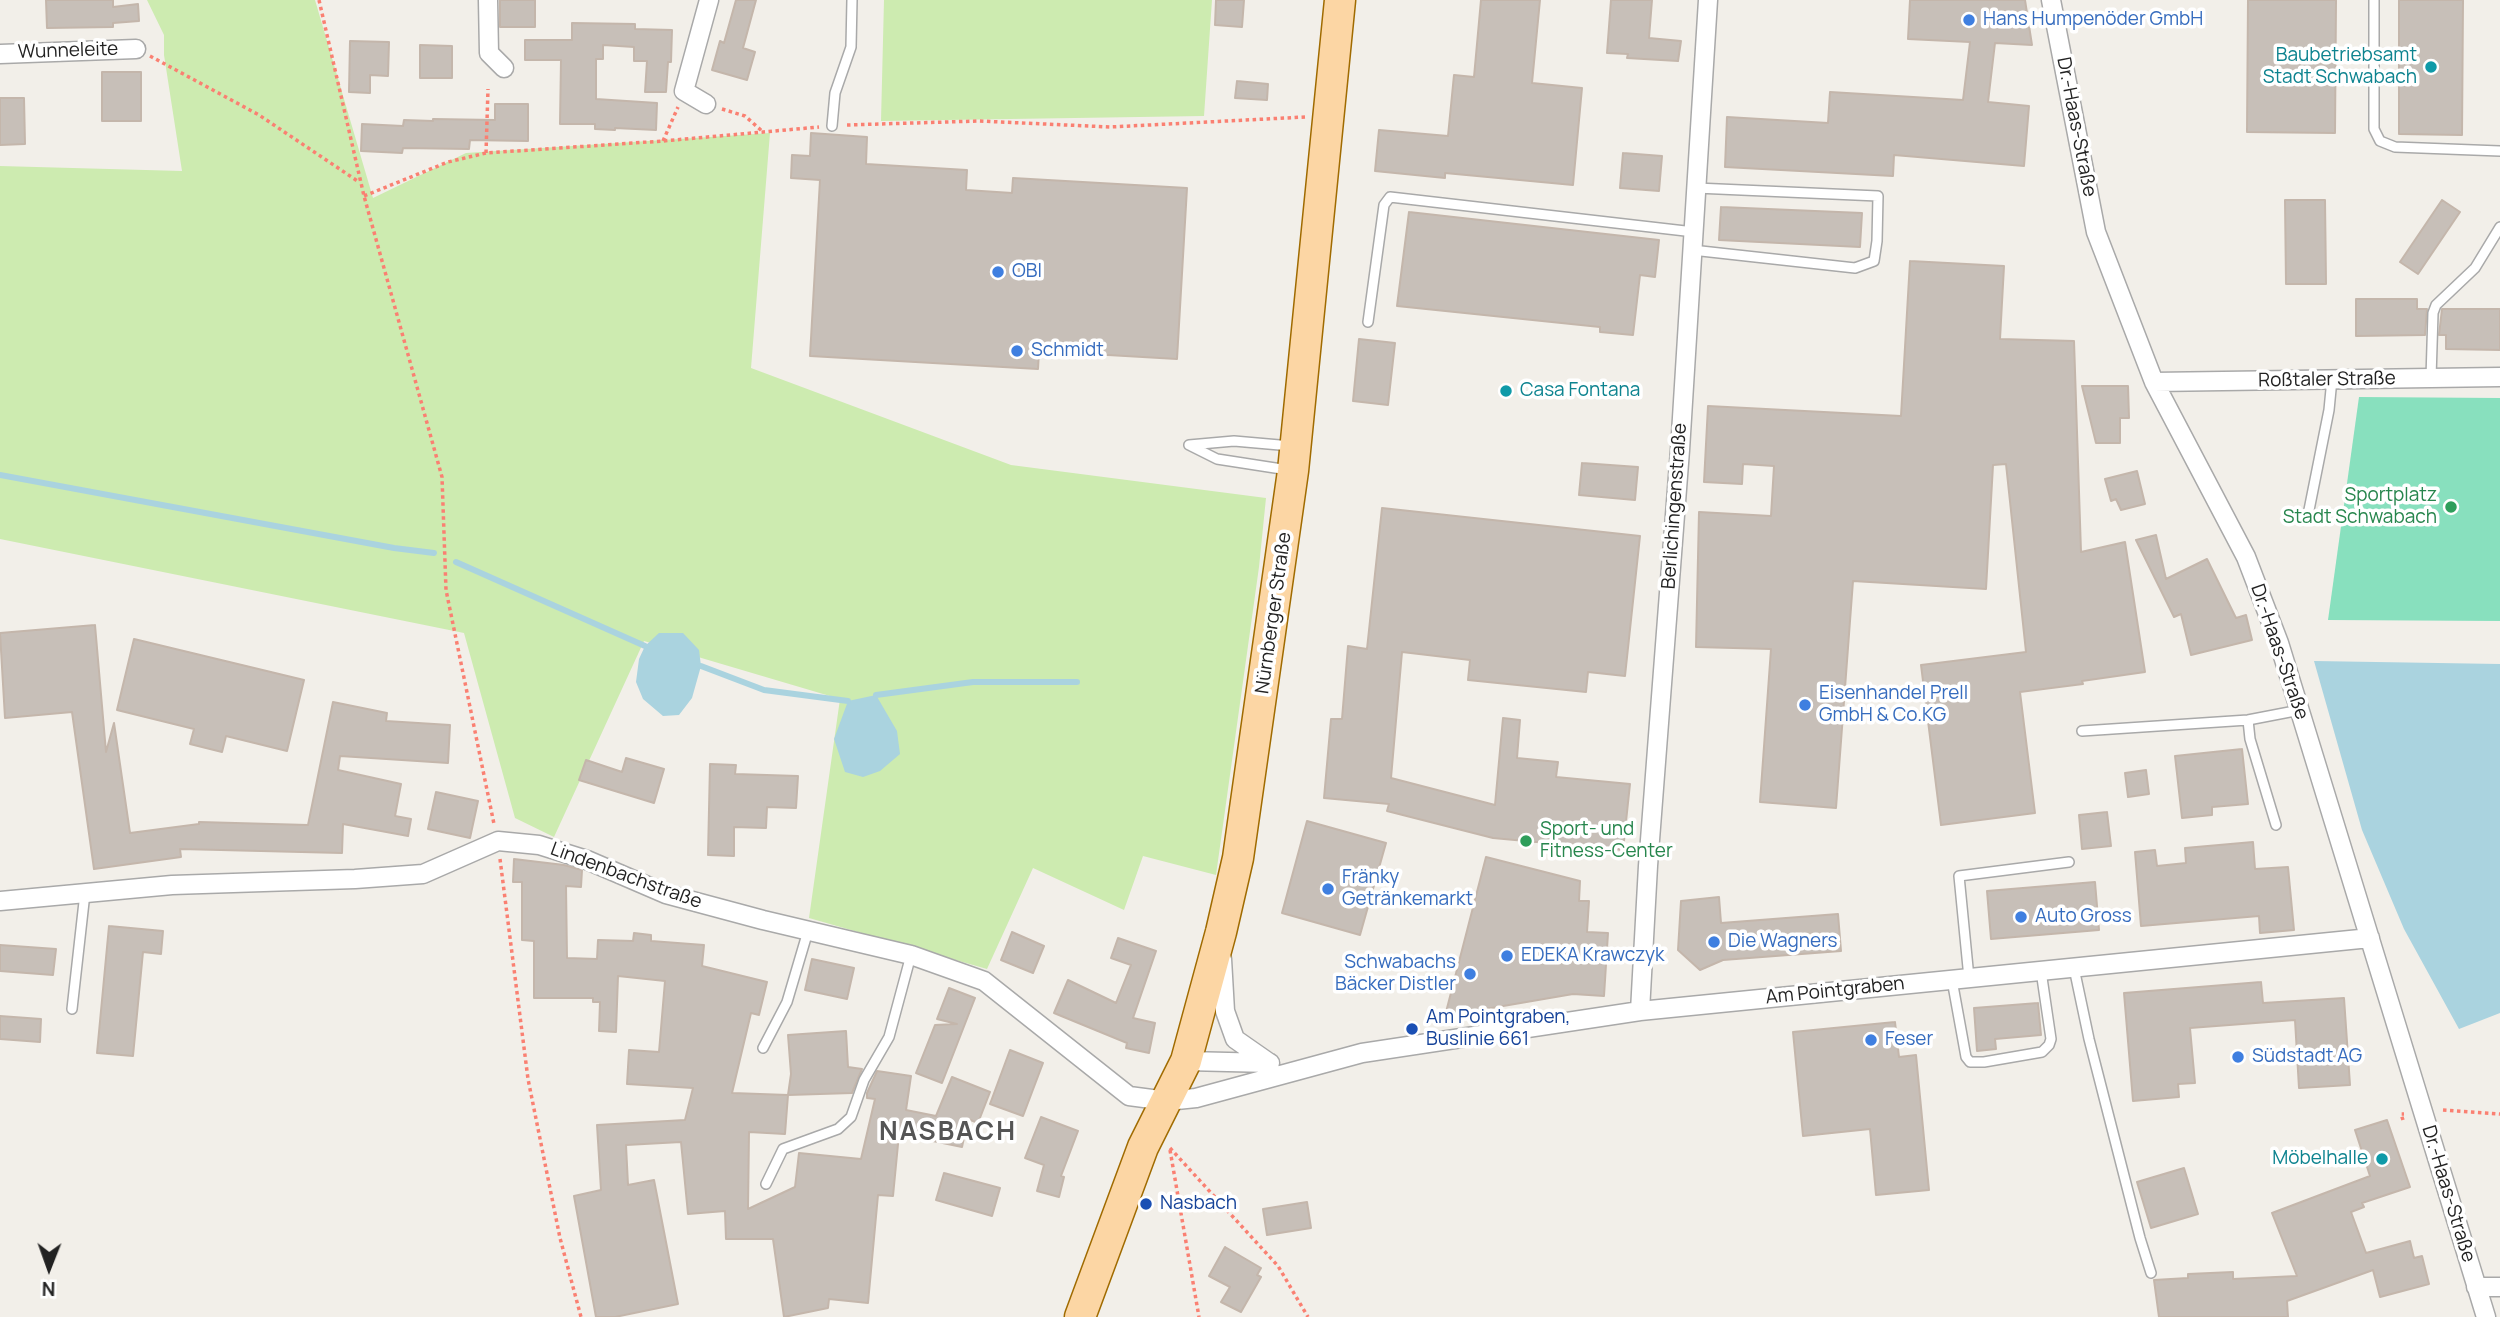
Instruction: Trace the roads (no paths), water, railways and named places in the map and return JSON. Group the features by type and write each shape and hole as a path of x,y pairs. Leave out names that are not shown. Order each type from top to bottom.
{"main road":[{"name":"Nürnberger Straße","path":"1080,1317 1120,1206 1152,1128 1186,1061 1238,859 1294,458 1340,0"}],"street":[{"path":"488,0 489,53 504,68"},
{"path":"706,104 684,91 709,0"},
{"name":"Berlichingenstraße","path":"1640,1011 1708,0"},
{"name":"Dr.-Haas-Straße","path":"2051,0 2096,232 2154,382 2246,557 2279,643 2486,1317"},
{"name":"Wunneleite","path":"0,54 136,49"},
{"name":"Roßtaler Straße","path":"2154,382 2500,377"},
{"name":"Lindenbachstraße","path":"0,901 172,885 423,874 498,841 539,845 587,860 666,894 911,955 984,981 1129,1096 1167,1101"},
{"name":"Am Pointgraben","path":"1221,932 1225,1011 1236,1039 1268,1062"},
{"name":"Am Pointgraben","path":"1167,1101 1196,1098 1362,1053 1640,1011 2370,938"},
{"name":"Am Pointgraben","path":"1186,1061 1268,1062 1304,1068"},
{"path":"2476,1287 2500,1287"}],"lane":[{"path":"832,125 835,93 850,47 852,0"},
{"path":"2374,0 2374,129 2380,141 2395,147 2500,151"},
{"path":"1692,250 1855,268 1874,261 1877,241 1878,196 1696,188"},
{"path":"1368,323 1384,205 1390,197 1694,232"},
{"path":"2431,378 2433,313 2436,305 2475,268 2500,227"},
{"path":"2309,510 2329,410 2332,379"},
{"path":"1234,441 1294,458 1217,459 1189,445 1234,441"},
{"path":"2082,731 2248,720 2300,710"},
{"path":"2248,720 2250,739 2276,825"},
{"path":"2041,971 2051,1039 2049,1045 2042,1052 1970,1062 1966,1057 1961,979 1959,876 2069,862"},
{"path":"72,1009 85,893"},
{"path":"763,1048 787,1002 808,930"},
{"path":"766,1184 783,1149 838,1129 851,1118 864,1080 889,1037 911,955"},
{"path":"2074,968 2089,1039 2151,1273"}],"water":[{"path":"659,633 683,633 699,650 701,666 692,698 679,715 663,716 643,699 636,682 639,659 645,646"},
{"path":"2314,661 2500,664 2500,1013 2459,1029 2404,929 2362,830"},
{"path":"876,695 897,731 900,754 880,771 863,777 845,772 834,739 848,701"}],"waterway":[{"path":"0,475 394,548 434,553"},
{"path":"456,562 645,646"},
{"path":"701,666 764,690 848,701"},
{"path":"876,695 973,682 1077,682"}],"place":[{"name":"Hans Humpenöder GmbH","path":"1969,20"},
{"name":"Baubetriebsamt Stadt Schwabach","path":"2431,67"},
{"name":"OBI","path":"998,272"},
{"name":"Schmidt","path":"1017,351"},
{"name":"Casa Fontana","path":"1506,391"},
{"name":"Sportplatz Stadt Schwabach","path":"2451,507"},
{"name":"Eisenhandel Prell GmbH & Co.KG","path":"1805,705"},
{"name":"Sport- und Fitness-Center","path":"1526,841"},
{"name":"Fränky Getränkemarkt","path":"1328,889"},
{"name":"Auto Gross","path":"2021,917"},
{"name":"Die Wagners","path":"1714,942"},
{"name":"EDEKA Krawczyk","path":"1507,956"},
{"name":"Schwabachs Bäcker Distler","path":"1470,974"},
{"name":"Am Pointgraben, Buslinie 661","path":"1412,1029"},
{"name":"Feser","path":"1871,1040"},
{"name":"Südstadt AG","path":"2238,1057"},
{"name":"Möbelhalle","path":"2382,1159"},
{"name":"Nasbach","path":"1146,1204"}],"district":[{"name":"NASBACH","path":"948,1133"}]}
